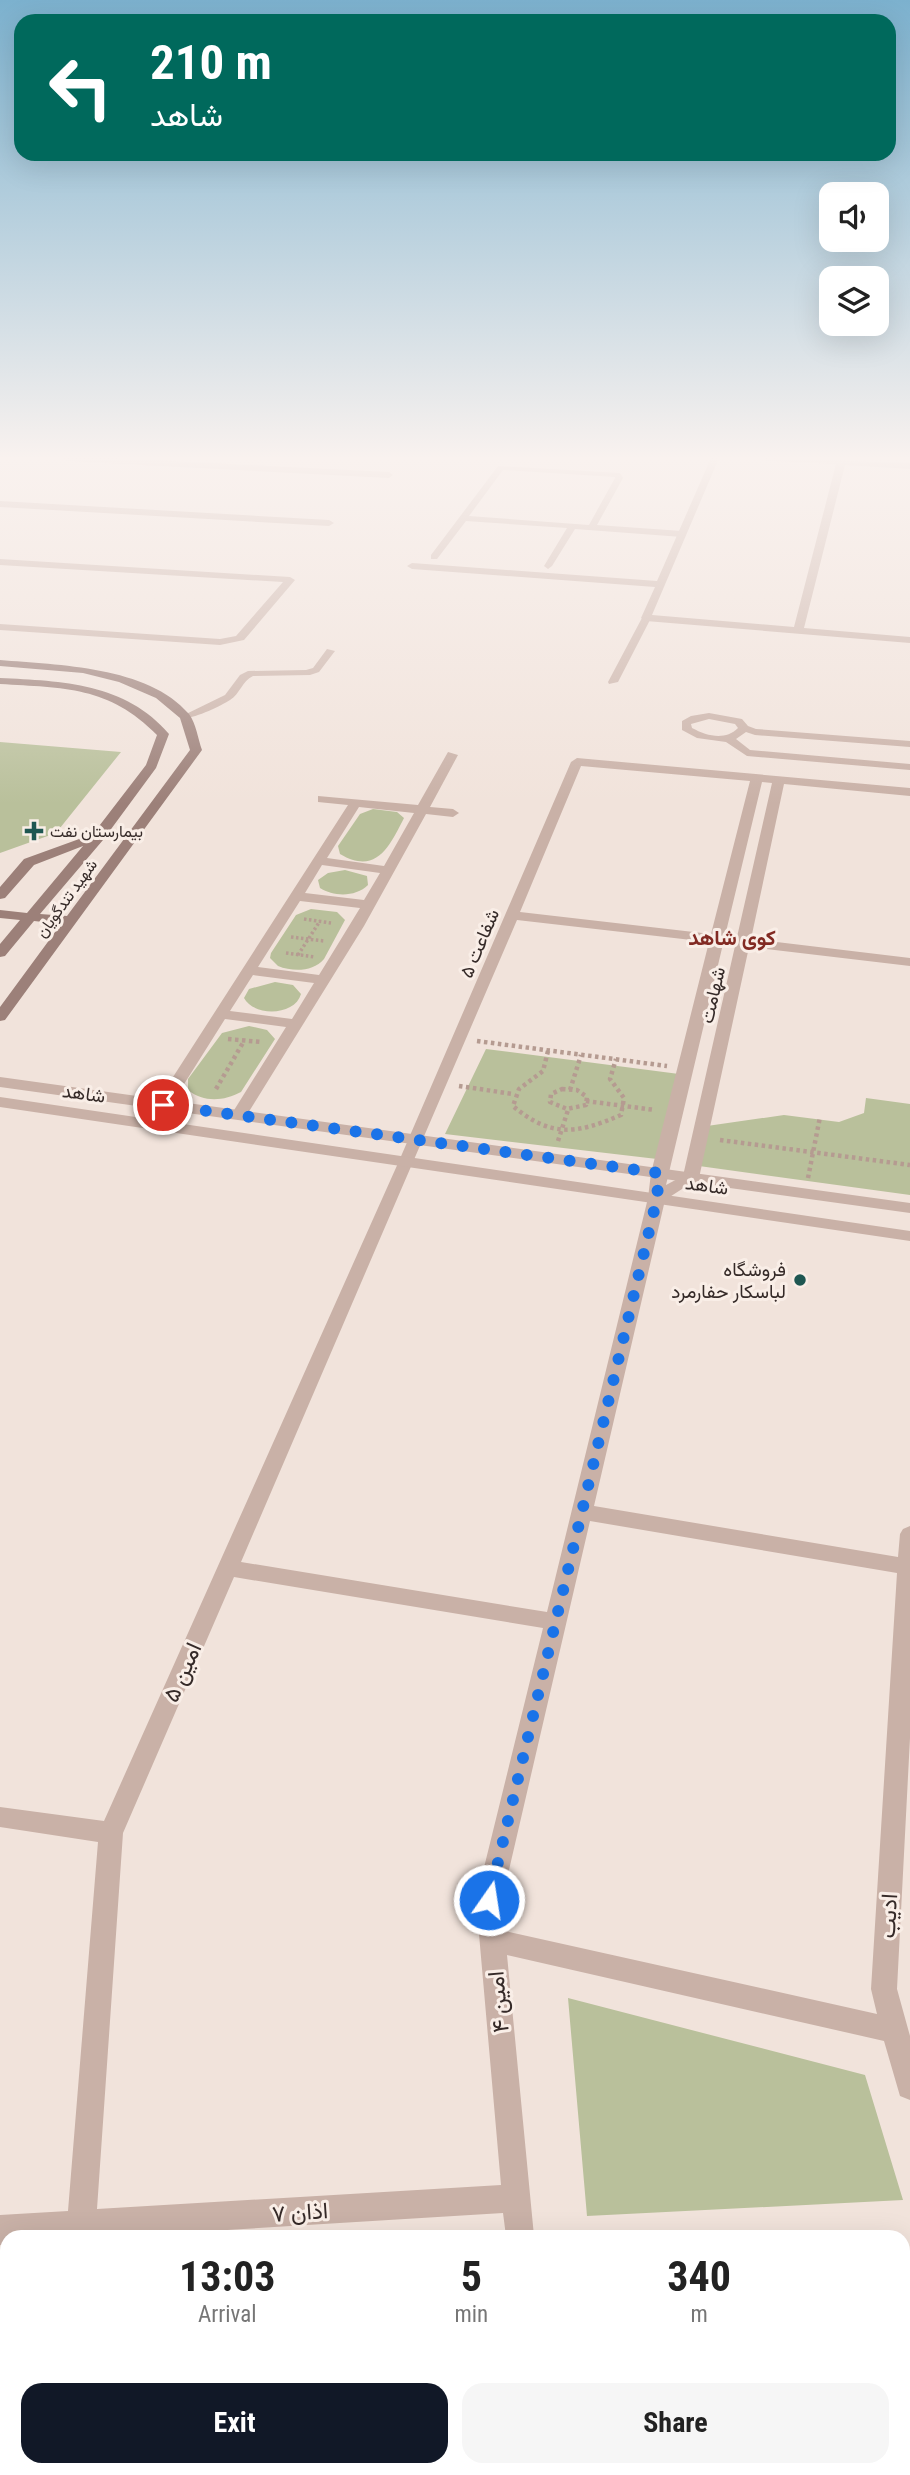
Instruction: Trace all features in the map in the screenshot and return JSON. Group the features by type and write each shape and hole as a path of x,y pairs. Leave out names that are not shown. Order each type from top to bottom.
{"main road":[{"path":"0,663 83,670 123,680 160,696 185,717"},
{"path":"63,685 83,670"},
{"name":"شهید تندگویان","path":"0,681 63,685 92,690 139,711 163,734 152,765 98,836 0,953"},
{"name":"شهید تندگویان","path":"0,1017 196,750 185,717"},
{"path":"152,765 184,766"},
{"path":"0,895 29,862 98,836"},
{"path":"0,914 71,921"}],"street":[{"path":"0,627 220,642 240,638 290,580 185,574"},
{"path":"516,574 661,584"},
{"path":"665,574 646,618 910,639"},
{"path":"798,630 813,574"},
{"path":"239,1115 369,905 452,755"},
{"name":"شفاعت ۵","path":"412,1150 577,762 757,778"},
{"path":"757,778 910,792"},
{"name":"شهامت","path":"657,1198 659,1173 757,778"},
{"name":"شهامت","path":"691,1178 779,780"},
{"path":"322,799 453,813"},
{"path":"163,1105 356,802"},
{"path":"318,861 388,870"},
{"path":"296,896 369,905"},
{"path":"512,915 910,962"},
{"path":"249,971 323,980"},
{"path":"221,1014 296,1024"},
{"name":"شاهد","path":"0,1082 239,1115 657,1198 910,1236"},
{"name":"شاهد","path":"0,1102 412,1150 551,1158 910,1208"},
{"name":"امین ۵","path":"81,2230 111,1833 412,1150"},
{"path":"657,1198 691,1178"},
{"name":"امین ۴","path":"519,2230 489,1900 657,1198"},
{"path":"582,1512 908,1567"},
{"name":"ادیب","path":"910,1534 906,1687 884,1989 910,2087"},
{"path":"227,1568 556,1622"},
{"path":"0,1817 111,1833"},
{"path":"493,1940 895,2031"},
{"name":"اذان ۷","path":"94,2230 516,2198"}],"lane":[{"path":"613,682 646,618"},
{"path":"185,717 229,697 243,677 251,673 307,673 316,670 330,651"},
{"path":"744,728 740,734 728,738 696,736 687,730 686,723 695,718 717,716 738,721 744,728 755,732 910,744"},
{"path":"728,738 747,753 910,767"}],"path":[{"path":"299,918 331,923"},
{"path":"298,955 320,921"},
{"path":"272,934 346,943"},
{"path":"286,953 315,957"},
{"path":"207,1037 283,1045"},
{"path":"459,1039 685,1068"},
{"path":"216,1089 244,1041"},
{"path":"548,1051 543,1070 522,1083 513,1094 513,1106 529,1121 562,1132 593,1128 621,1115 624,1098 610,1079 616,1059"},
{"path":"570,1090 581,1055"},
{"path":"440,1083 513,1094"},
{"path":"562,1089 570,1090 577,1090 587,1097 586,1105 568,1110 559,1109 550,1102 551,1094 562,1089"},
{"path":"586,1101 674,1112"},
{"path":"551,1158 568,1110"},
{"path":"805,1194 820,1117"},
{"path":"700,1137 910,1165"}],"green space":[{"path":"0,742 121,752 56,833 0,853"},
{"path":"373,809 397,812 404,818 387,847 373,859 364,861 353,860 340,854 338,846 360,814"},
{"path":"345,870 367,876 368,885 351,894 332,893 320,888 318,880 328,873"},
{"path":"311,909 337,912 345,920 324,959 302,970 278,966 270,958 271,953 296,915"},
{"path":"275,982 293,985 301,994 291,1007 265,1011 249,1004 244,998 249,989"},
{"path":"249,1026 267,1030 275,1039 241,1092 228,1097 207,1099 188,1090 188,1079 222,1033"},
{"path":"486,1049 679,1074 657,1159 445,1134"},
{"path":"866,1098 910,1104 910,1195 699,1166 707,1126 784,1115 839,1122 864,1113"},
{"path":"568,1998 865,2075 903,2200 587,2216"}],"place":[{"name":"بیمارستان نفت","path":"34,831"},
{"name":"فروشگاه لباسکار حفارمرد","path":"800,1280"}],"district":[{"name":"کوی شاهد","path":"732,938"}],"route":[{"path":"163,1105 659,1173 657,1198 489,1900"}]}
